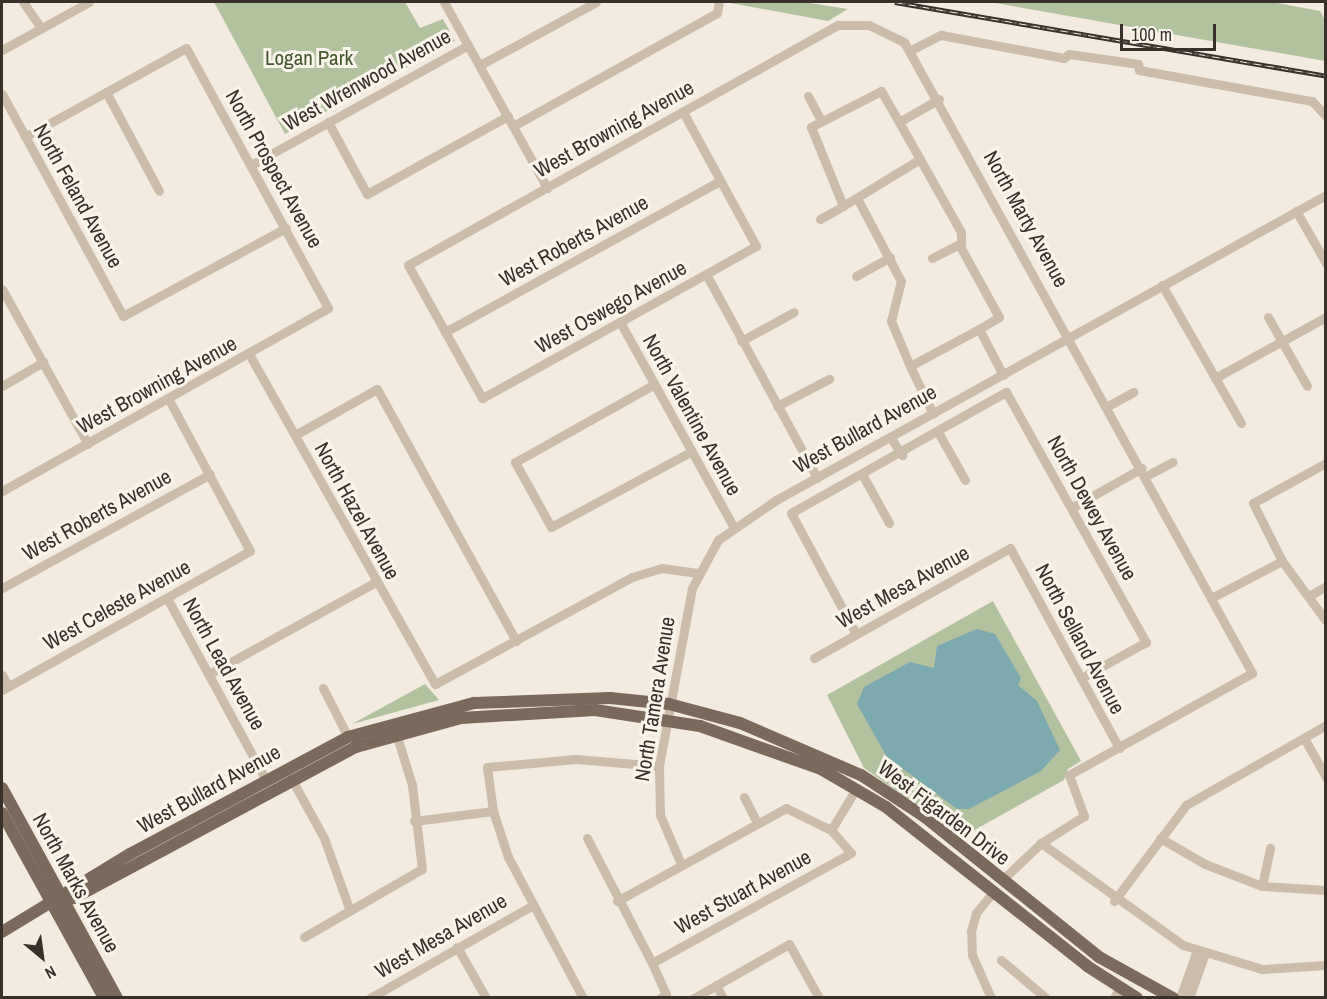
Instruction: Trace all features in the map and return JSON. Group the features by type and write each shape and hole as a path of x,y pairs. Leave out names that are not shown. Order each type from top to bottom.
{"main road":[{"name":"West Figarden Drive","path":"394,728 516,698 610,698 669,704 768,731 861,775 925,817 1099,957 1173,998"},
{"name":"West Figarden Drive","path":"394,728 528,711 595,710 666,718 752,740 856,789 973,872 1117,993 1137,998"},
{"name":"West Bullard Avenue","path":"2,932 266,780 348,738 394,728"},
{"name":"West Bullard Avenue","path":"59,900 164,849 291,778 394,728"},
{"path":"329,759 348,738"},
{"name":"North Marks Avenue","path":"2,788 104,995"},
{"name":"North Marks Avenue","path":"2,813 59,900 117,998"},
{"path":"164,849 162,843 172,834"},
{"path":"973,872 1002,880"},
{"path":"994,891 1021,895"}],"street":[{"path":"22,2 41,28"},
{"path":"2,50 89,2"},
{"name":"West Wrenwood Avenue","path":"480,65 596,2"},
{"path":"448,3 468,45 546,188"},
{"path":"513,126 717,13 719,3"},
{"name":"West Browning Avenue","path":"445,332 408,265 838,26 882,29 911,50"},
{"path":"911,50 941,35 1064,58 1070,54 1138,63 1139,70 1312,101 1326,116"},
{"name":"West Wrenwood Avenue","path":"251,165 468,45"},
{"name":"North Prospect Avenue","path":"106,92 186,48 328,308"},
{"name":"North Marty Avenue","path":"911,50 1108,406 1252,674 1119,748"},
{"path":"843,206 811,127 881,91 920,159 999,317 910,366"},
{"path":"25,137 106,92 159,191"},
{"name":"North Feland Avenue","path":"2,94 123,316 286,228"},
{"path":"808,96 821,120"},
{"path":"899,122 939,99"},
{"path":"683,112 720,181"},
{"path":"328,122 367,194 508,116"},
{"path":"820,219 920,159"},
{"name":"West Oswego Avenue","path":"445,332 482,398 756,246 720,181"},
{"name":"West Roberts Avenue","path":"445,332 720,181"},
{"name":"West Bullard Avenue","path":"698,573 733,526 1326,195"},
{"path":"857,198 901,281 891,321 933,414"},
{"path":"1296,211 1326,263"},
{"path":"932,258 961,243"},
{"path":"856,276 890,257"},
{"path":"706,274 817,478"},
{"path":"1162,285 1240,423"},
{"path":"2,289 88,444"},
{"name":"West Browning Avenue","path":"2,491 328,308"},
{"path":"741,341 794,312"},
{"path":"1268,317 1307,386"},
{"path":"1215,378 1326,317"},
{"name":"North Valentine Avenue","path":"620,322 733,526"},
{"path":"978,329 1002,375"},
{"name":"North Hazel Avenue","path":"249,354 435,684 516,641"},
{"path":"2,386 43,363"},
{"path":"777,406 830,379"},
{"path":"653,385 515,462 551,527 690,452"},
{"path":"295,435 377,389 516,641 648,570 676,567 698,573"},
{"name":"West Bullard Avenue","path":"856,634 791,513 902,455 1006,392"},
{"name":"North Dewey Avenue","path":"1006,392 1073,507 1146,642 1081,678"},
{"path":"1108,406 1133,392"},
{"path":"168,399 210,474"},
{"path":"938,432 965,480"},
{"path":"890,437 902,455"},
{"path":"1073,507 1144,472 1172,462"},
{"path":"1325,463 1253,503 1282,561 1326,621"},
{"name":"West Roberts Avenue","path":"2,588 210,474"},
{"name":"West Celeste Avenue","path":"5,688 250,551 210,474"},
{"path":"862,474 889,523"},
{"name":"West Mesa Avenue","path":"814,658 1010,548"},
{"name":"North Selland Avenue","path":"1010,548 1119,748"},
{"path":"1211,598 1282,561"},
{"name":"North Tamera Avenue","path":"681,864 660,815 659,766 666,718 698,573"},
{"path":"209,674 376,582"},
{"path":"1308,596 1326,586"},
{"name":"North Lead Avenue","path":"167,598 266,780"},
{"path":"2,675 5,688"},
{"path":"323,688 348,738"},
{"path":"1114,901 1185,805 1326,725"},
{"path":"304,937 422,868 414,821 412,785 394,728"},
{"path":"1304,738 1326,777"},
{"path":"1002,880 1041,843 1086,810 1069,775 1119,748"},
{"path":"583,998 531,906 493,811 487,767 576,759 659,766"},
{"path":"291,778 324,838 350,911"},
{"path":"617,900 786,808 831,830 856,789"},
{"path":"744,797 757,822"},
{"path":"414,821 493,811"},
{"name":"West Stuart Avenue","path":"652,963 851,853 831,830"},
{"path":"587,838 617,900 652,963 663,996"},
{"path":"1160,838 1205,864 1262,886 1326,890"},
{"path":"1041,843 1114,901 1201,952 1262,969 1326,965"},
{"path":"1262,886 1270,848"},
{"path":"991,998 972,955 971,932 976,913 994,891"},
{"name":"West Mesa Avenue","path":"370,998 531,906"},
{"path":"694,998 789,944 819,998"},
{"path":"458,947 486,998"},
{"path":"1180,998 1201,952"},
{"path":"1189,998 1201,952"},
{"path":"1001,960 1046,998"},
{"path":"716,985 723,998"}],"green space":[{"name":"Logan Park","path":"214,2 405,2 420,28 443,19 455,41 285,134"},
{"path":"725,2 803,2 848,9 828,21"},
{"path":"989,2 1272,2 1320,11 1325,20 1325,61"},
{"path":"993,601 1081,761 1068,769 1064,780 962,837 864,768 827,695"},
{"path":"425,684 439,700 352,724"}],"water":[{"path":"977,629 995,634 1021,678 1018,685 1037,701 1060,750 1041,771 969,809 957,809 887,757 857,704 864,687 910,662 934,668 937,646"}],"railway":[{"path":"895,2 1326,76"}]}
